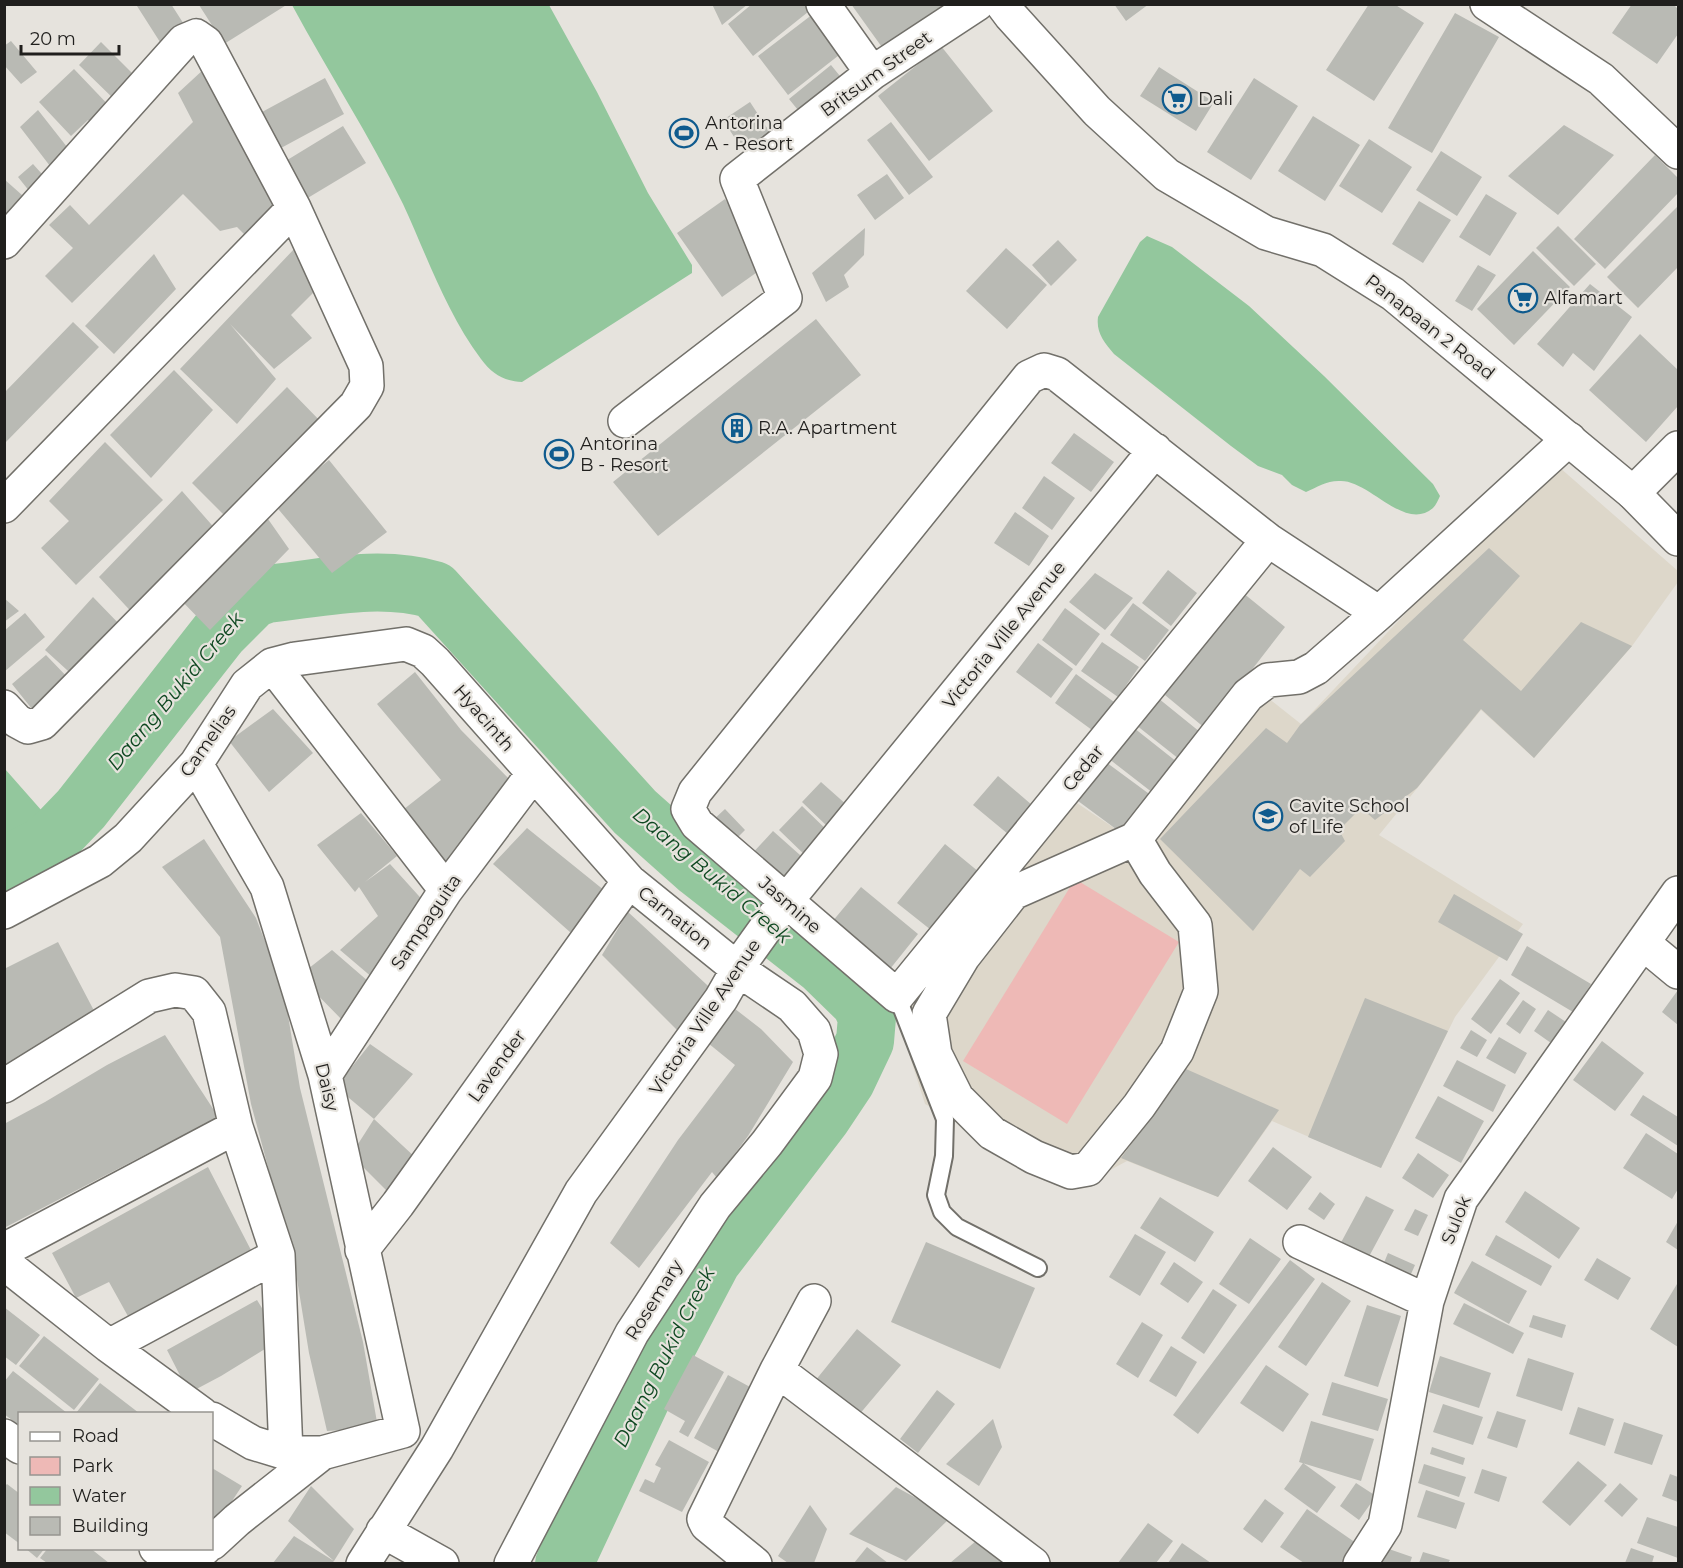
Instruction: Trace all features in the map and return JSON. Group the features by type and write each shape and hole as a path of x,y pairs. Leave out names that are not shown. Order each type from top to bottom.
{"street":[{"path":"823,4 872,73"},
{"name":"Britsum Street","path":"625,421 785,298 737,179 872,73 977,4"},
{"name":"Panapaan 2 Road","path":"1002,4 1097,111 1167,175 1266,233 1323,250 1393,294 1633,493 1678,539"},
{"path":"1487,4 1601,79 1678,152"},
{"path":"4,242 184,41 196,36 206,43 294,208 366,366 367,386 356,405 42,723 28,727 16,721 4,707"},
{"path":"4,506 294,208"},
{"name":"Jasmine","path":"897,996 782,906 697,824 688,809 695,792 1029,377 1044,370 1057,374 1155,450"},
{"path":"1135,839 1155,873 1195,925 1201,992 1177,1052 1139,1106 1088,1169 1071,1172 1034,1156 992,1132 957,1098 935,1054 929,1014 963,957 1013,893 1135,839 1248,695 1268,680 1299,677 1316,668 1379,614 1569,440"},
{"path":"1633,493 1678,448"},
{"path":"1155,450 1268,540 1379,614"},
{"name":"Victoria Ville Avenue","path":"363,1563 437,1448 581,1192 721,999 782,906 1155,450"},
{"name":"Cedar","path":"897,996 1268,540"},
{"name":"Camelias","path":"4,912 100,861 128,838 196,764 247,685 272,665 295,659 406,644 423,651 435,662"},
{"name":"Hyacinth","path":"435,662 533,774"},
{"path":"272,665 446,890"},
{"name":"Daisy","path":"196,764 267,887 325,1075 403,1431"},
{"name":"Carnation","path":"533,774 629,881 742,964 792,1006 814,1031 821,1054"},
{"name":"Sampaguita","path":"325,1075 446,890 533,774"},
{"name":"Lavender","path":"362,1250 398,1204 629,881"},
{"name":"Sulok","path":"1360,1563 1385,1525 1427,1300 1461,1199 1678,893"},
{"path":"1643,943 1678,972"},
{"path":"4,1086 149,996 175,990 194,993 209,1012 236,1127 278,1255 286,1453"},
{"name":"Rosemary","path":"511,1563 632,1333 715,1206 767,1143 815,1078 821,1054"},
{"path":"4,1250 236,1127"},
{"path":"1300,1242 1427,1300"},
{"path":"109,1346 278,1255"},
{"path":"4,1263 109,1346 201,1412"},
{"path":"755,1563 707,1525 704,1519 777,1370 814,1301"},
{"path":"777,1370 1034,1563"},
{"path":"213,1420 254,1443 286,1453 322,1453 403,1431 437,1448"},
{"path":"4,1436 18,1446"},
{"path":"213,1542 237,1520 322,1453"},
{"path":"383,1531 442,1563"},
{"path":"164,1554 188,1559 197,1556 203,1550"}],"lane":[{"path":"897,996 945,1119 944,1156 936,1195 942,1212 957,1227 1038,1268"}],"shaded area":[{"name":"Cavite School of Life","path":"1559,467 1678,571 1678,582 1632,646 1534,758 1481,710 1379,835 1523,924 1455,1017 1381,1168 1272,1121 1218,1197 1127,1161 1075,1189 925,1104 904,1038 911,989 1068,797 1126,836 1249,683 1301,724 1507,506"}],"green space":[{"path":"1075,879 1179,942 1067,1124 963,1061"}],"water":[{"path":"292,5 549,5 597,92 648,193 692,265 692,273 522,382 494,373 481,359 457,322 390,179"},
{"path":"1147,236 1172,247 1249,306 1324,376 1433,484 1440,496 1433,508 1422,514 1411,514 1387,504 1352,483 1341,481 1327,483 1306,492 1292,485 1282,475 1258,466 1114,354 1100,333 1098,317 1140,242"},
{"path":"5,769 57,828 4,854"}],"building":[{"path":"139,4 171,4 187,29 167,53 137,6"},
{"path":"288,4 224,44 199,5"},
{"path":"712,4 748,4 722,25"},
{"path":"752,4 810,4 813,8 753,56 728,24"},
{"path":"851,4 949,4 884,50"},
{"path":"1114,4 1149,4 1126,21"},
{"path":"1369,4 1394,4 1424,23 1374,101 1326,70"},
{"path":"1632,4 1673,4 1678,9 1678,34 1657,64 1612,33"},
{"path":"1455,13 1499,37 1432,153 1388,128"},
{"path":"813,14 843,52 788,95 758,56"},
{"path":"11,41 37,72 21,84 4,65 4,46"},
{"path":"101,42 142,83 120,105 79,65"},
{"path":"941,46 993,111 929,161 878,96"},
{"path":"831,65 848,86 806,120 789,99"},
{"path":"1159,67 1214,102 1196,131 1140,96"},
{"path":"74,69 116,113 98,130 88,120 71,136 39,102"},
{"path":"204,69 275,207 246,236 237,227 220,231 183,194 72,303 45,276 73,248 49,225 70,205 89,225 193,122 178,93"},
{"path":"325,78 344,114 281,148 262,112"},
{"path":"1254,78 1298,106 1251,180 1207,152"},
{"path":"750,102 773,137 746,155 723,120"},
{"path":"38,110 71,152 50,166 20,127"},
{"path":"1313,116 1360,145 1325,201 1278,171"},
{"path":"891,122 933,177 909,195 867,140"},
{"path":"1564,125 1614,155 1558,215 1508,176"},
{"path":"343,126 366,163 306,199 284,162"},
{"path":"1369,139 1412,167 1382,213 1339,186"},
{"path":"1441,151 1482,177 1457,216 1416,190"},
{"path":"1655,155 1678,178 1678,193 1605,269 1574,239"},
{"path":"33,164 50,183 34,197 18,177"},
{"path":"887,174 904,198 875,220 857,195"},
{"path":"4,179 31,203 4,233"},
{"path":"1486,194 1517,213 1490,256 1459,237"},
{"path":"725,199 770,263 722,297 677,233"},
{"path":"1419,201 1451,220 1423,263 1392,244"},
{"path":"1678,206 1678,267 1638,308 1607,277"},
{"path":"1558,226 1596,264 1574,286 1536,248"},
{"path":"865,228 864,255 844,275 849,287 826,302 812,273"},
{"path":"1058,240 1077,260 1051,286 1032,265"},
{"path":"296,247 319,287 291,315 312,338 274,369 230,324 276,379 237,424 180,369"},
{"path":"1006,248 1047,285 1007,329 966,291"},
{"name":"Alfamart","path":"1533,251 1570,287 1514,345 1477,309"},
{"path":"154,254 176,289 114,354 85,326"},
{"path":"1478,265 1496,275 1472,311 1455,301"},
{"path":"1590,284 1632,317 1594,371 1573,353 1563,367 1537,344"},
{"name":"R.A. Apartment","path":"816,319 861,375 658,536 613,482"},
{"path":"73,322 99,347 4,444 4,393"},
{"path":"1640,334 1678,370 1678,406 1646,442 1589,390"},
{"path":"174,370 213,410 151,478 110,435"},
{"path":"287,387 324,425 233,524 192,483"},
{"path":"1074,433 1114,462 1091,492 1051,463"},
{"path":"105,442 163,500 76,585 41,548 69,521 49,501"},
{"path":"329,460 387,532 332,573 274,504"},
{"path":"1044,476 1075,498 1052,530 1022,508"},
{"path":"182,491 218,532 138,619 99,577"},
{"path":"261,509 289,549 210,630 177,596"},
{"path":"1015,512 1049,536 1029,566 994,543"},
{"name":"Cavite School of Life","path":"1489,548 1520,576 1463,640 1521,691 1581,622 1632,646 1534,758 1481,709 1417,788 1375,820 1361,808 1339,830 1345,841 1310,877 1300,869 1253,931 1160,839 1266,728 1287,743 1300,725"},
{"path":"1168,570 1197,593 1171,626 1142,603"},
{"path":"1095,573 1133,598 1105,630 1069,602"},
{"path":"1237,588 1285,627 1206,729 1165,695 1183,662"},
{"path":"93,597 123,628 78,680 45,650"},
{"path":"4,598 19,611 4,622"},
{"path":"1133,603 1169,630 1145,661 1110,635"},
{"path":"1065,608 1100,634 1076,666 1042,640"},
{"path":"25,613 45,637 4,672 4,631"},
{"path":"1102,642 1139,667 1118,697 1081,671"},
{"path":"1038,643 1073,669 1051,698 1016,672"},
{"path":"46,655 72,682 36,714 12,684"},
{"path":"415,672 461,730 517,787 446,873 399,813 441,780 377,704"},
{"path":"1076,674 1114,702 1092,730 1055,703"},
{"path":"1153,694 1200,732 1179,759 1131,721"},
{"path":"273,709 313,753 269,792 229,741"},
{"path":"1129,724 1177,762 1153,793 1104,755"},
{"path":"1099,757 1152,796 1124,835 1070,795"},
{"path":"998,776 1032,805 1008,834 973,805"},
{"path":"821,782 848,806 828,827 802,802"},
{"path":"802,806 832,835 809,859 779,830"},
{"path":"725,809 745,830 731,844 711,822"},
{"path":"361,813 397,856 365,882 390,864 427,905 380,984 340,950 378,916 359,887 355,892 317,845"},
{"path":"527,828 610,895 579,940 493,864"},
{"path":"773,831 809,863 791,882 777,870 771,877 749,857"},
{"path":"204,839 256,918 284,991 300,1088 363,1342 378,1428 327,1431 309,1353 295,1267 251,1104 220,937 162,867"},
{"path":"945,844 979,872 931,930 897,903"},
{"path":"861,887 918,934 890,969 832,922"},
{"path":"1454,894 1523,934 1507,961 1438,922"},
{"path":"628,912 719,996 679,1032 602,955"},
{"path":"58,942 101,1024 4,1072 4,969"},
{"path":"1527,946 1591,984 1573,1012 1511,975"},
{"path":"332,950 376,988 348,1026 299,976"},
{"path":"1500,979 1520,993 1491,1034 1471,1019"},
{"path":"1678,990 1678,1025 1662,1012"},
{"path":"1365,998 1448,1031 1381,1168 1308,1137"},
{"path":"1523,1000 1536,1009 1520,1034 1506,1024"},
{"path":"730,1005 761,1029 793,1062 748,1136 717,1178 712,1172 639,1268 610,1243 678,1140 735,1065 703,1039"},
{"path":"1548,1010 1566,1022 1551,1043 1534,1031"},
{"path":"1471,1030 1487,1040 1477,1057 1460,1048"},
{"path":"165,1035 221,1121 158,1148 4,1228 4,1124 107,1065"},
{"path":"1499,1037 1527,1053 1515,1074 1486,1058"},
{"path":"1602,1041 1644,1073 1615,1111 1573,1080"},
{"path":"370,1044 413,1074 374,1119 336,1087"},
{"path":"1457,1060 1506,1085 1493,1112 1443,1086"},
{"path":"1186,1069 1279,1110 1218,1197 1121,1158"},
{"path":"1643,1095 1678,1117 1678,1146 1630,1115"},
{"path":"1438,1096 1484,1121 1461,1163 1415,1138"},
{"path":"374,1119 417,1159 395,1199 351,1155"},
{"path":"1646,1133 1678,1154 1678,1189 1672,1199 1623,1168"},
{"path":"1273,1147 1312,1177 1287,1210 1248,1181"},
{"path":"1418,1153 1449,1175 1433,1198 1402,1178"},
{"path":"208,1167 253,1254 129,1318 109,1282 76,1298 52,1253"},
{"path":"1525,1191 1580,1228 1559,1259 1505,1222"},
{"path":"1320,1192 1335,1204 1324,1220 1308,1209"},
{"path":"1366,1196 1394,1210 1365,1264 1337,1250"},
{"path":"1160,1197 1214,1232 1195,1262 1140,1228"},
{"path":"1415,1209 1428,1215 1418,1236 1404,1230"},
{"path":"1678,1221 1678,1250 1666,1242"},
{"path":"1135,1234 1166,1252 1140,1296 1109,1277"},
{"path":"1496,1235 1552,1266 1541,1286 1485,1255"},
{"path":"1250,1238 1281,1259 1249,1304 1219,1284"},
{"path":"926,1242 1035,1288 1000,1369 891,1322"},
{"path":"1388,1253 1415,1265 1408,1281 1381,1270"},
{"path":"1597,1258 1631,1278 1618,1300 1584,1280"},
{"path":"1290,1260 1315,1279 1198,1434 1173,1415"},
{"path":"1472,1261 1527,1291 1509,1324 1454,1293"},
{"path":"1174,1262 1203,1282 1188,1303 1160,1284"},
{"path":"1322,1282 1351,1301 1306,1366 1278,1347"},
{"path":"1678,1285 1678,1347 1650,1329"},
{"path":"1213,1289 1237,1305 1204,1354 1181,1338"},
{"path":"257,1300 281,1339 189,1393 167,1350"},
{"path":"1464,1303 1524,1333 1513,1354 1453,1324"},
{"path":"1367,1305 1401,1316 1378,1387 1344,1376"},
{"path":"4,1307 40,1335 16,1365 4,1356"},
{"path":"1533,1315 1566,1325 1562,1338 1529,1327"},
{"path":"1142,1322 1163,1335 1138,1378 1116,1364"},
{"path":"857,1329 901,1365 858,1416 815,1381"},
{"path":"44,1336 99,1379 74,1410 19,1366"},
{"path":"1171,1346 1197,1362 1176,1397 1149,1381"},
{"path":"693,1355 724,1372 688,1437 679,1432 685,1421 664,1409"},
{"path":"1440,1356 1491,1373 1479,1408 1429,1392"},
{"path":"1528,1358 1574,1373 1562,1411 1516,1396"},
{"path":"1266,1365 1309,1394 1283,1432 1240,1403"},
{"path":"13,1371 66,1412 18,1412 18,1424 4,1414 4,1382"},
{"path":"728,1375 763,1394 728,1457 694,1438"},
{"path":"1332,1382 1388,1399 1378,1431 1322,1415"},
{"path":"100,1383 138,1412 77,1412"},
{"path":"937,1390 955,1404 918,1453 900,1439"},
{"path":"1443,1404 1483,1417 1473,1445 1433,1432"},
{"path":"1578,1407 1614,1419 1605,1446 1569,1434"},
{"path":"1497,1411 1526,1420 1517,1448 1487,1438"},
{"path":"993,1419 1002,1447 979,1486 946,1464"},
{"path":"1311,1421 1374,1439 1361,1481 1299,1462"},
{"path":"1624,1422 1663,1435 1652,1465 1614,1453"},
{"path":"669,1440 709,1462 682,1512 639,1491 645,1479 654,1483 661,1468 655,1465"},
{"path":"1432,1447 1465,1458 1463,1465 1430,1454"},
{"path":"1578,1461 1607,1485 1570,1526 1542,1502"},
{"path":"1303,1463 1336,1487 1317,1513 1284,1489"},
{"path":"1424,1464 1466,1477 1459,1497 1418,1483"},
{"path":"213,1469 242,1486 213,1530"},
{"path":"1482,1469 1507,1477 1499,1502 1474,1493"},
{"path":"1670,1474 1678,1477 1678,1502 1662,1496"},
{"path":"1356,1483 1376,1496 1359,1520 1340,1506"},
{"path":"1620,1483 1638,1499 1622,1517 1604,1501"},
{"path":"7,1484 18,1492 18,1542 4,1532 4,1487"},
{"path":"311,1486 354,1529 334,1561 288,1521"},
{"path":"896,1487 951,1517 906,1561 849,1534"},
{"path":"1426,1490 1465,1503 1456,1529 1417,1517"},
{"path":"1265,1499 1284,1513 1262,1543 1243,1529"},
{"path":"810,1505 827,1529 814,1563 788,1563 778,1556"},
{"path":"1307,1509 1356,1543 1341,1563 1304,1563 1280,1547"},
{"path":"1647,1517 1678,1527 1678,1558 1637,1543"},
{"path":"1148,1523 1173,1541 1156,1563 1118,1563"},
{"path":"983,1535 1010,1563 950,1563"},
{"path":"294,1536 334,1561 332,1563 273,1563"},
{"path":"1182,1543 1211,1563 1168,1563"},
{"path":"867,1547 888,1563 854,1563"},
{"path":"1386,1548 1412,1557 1410,1563 1381,1563"},
{"path":"1631,1548 1654,1556 1652,1563 1625,1563"},
{"path":"27,1550 43,1550 37,1558"},
{"path":"46,1550 93,1550 109,1563 47,1563 40,1558"},
{"path":"1423,1552 1450,1560 1448,1563 1419,1563"}],"waterway":[{"name":"Daang Bukid Creek","path":"4,866 42,847 81,809 219,633 253,599 267,594 351,584 414,585 434,590 635,812 699,869 823,966 860,1002 867,1017 865,1041 846,1081 822,1117 712,1261 655,1369 564,1564"}],"place":[{"name":"Dali","path":"1177,99"},
{"name":"Antorina A - Resort","path":"684,133"},
{"name":"Alfamart","path":"1523,298"},
{"name":"R.A. Apartment","path":"737,428"},
{"name":"Antorina B - Resort","path":"559,454"},
{"name":"Cavite School of Life","path":"1268,816"}]}
